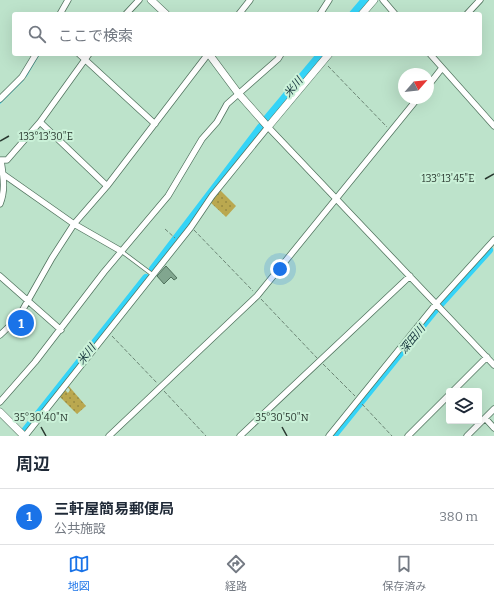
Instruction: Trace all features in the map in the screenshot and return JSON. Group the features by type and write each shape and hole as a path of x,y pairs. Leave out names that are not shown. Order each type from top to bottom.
{"street":[{"path":"61,12 68,0"},
{"path":"128,12 139,0"},
{"path":"150,0 164,12"},
{"path":"241,12 250,0"},
{"path":"321,12 329,0"},
{"path":"364,12 374,0"},
{"path":"383,0 393,12"},
{"path":"469,12 480,0"},
{"path":"0,99 22,77 35,56"},
{"path":"81,56 155,124"},
{"path":"0,204 3,195 1,160 6,160 40,122 87,56"},
{"path":"0,335 18,318 29,302 52,258 74,224 107,186 206,56"},
{"path":"210,56 238,93 268,126 494,365"},
{"path":"0,402 35,362 121,251 168,196 202,138 217,122 227,104 280,56"},
{"path":"0,412 24,436 191,227 212,196 268,126 328,56"},
{"path":"432,56 494,126"},
{"path":"434,78 442,68"},
{"path":"109,436 257,296 413,104"},
{"path":"40,122 107,186"},
{"path":"2,173 74,224 121,251"},
{"path":"328,436 436,304 494,240"},
{"path":"0,276 61,330"},
{"path":"240,436 410,276"},
{"path":"456,388 487,357"},
{"path":"408,436 446,398"},
{"path":"468,436 494,409"},
{"path":"485,418 494,428"}],"lane":[{"path":"121,251 152,275"}],"path":[{"path":"324,61 391,132"},
{"path":"191,227 392,436"},
{"path":"165,229 175,238"},
{"path":"108,332 206,436"}],"shaded area":[{"path":"220,190 236,206 226,217 210,202"},
{"path":"67,384 86,406 77,414 59,396 64,389 68,393 70,390"}],"building":[{"path":"166,266 177,278 174,280 171,277 164,284 157,276"}],"waterway":[{"name":"米川","path":"355,12 365,0"},
{"path":"26,76 38,56"},
{"name":"米川","path":"265,121 319,56"},
{"path":"0,103 23,80"},
{"name":"米川","path":"153,269 261,127"},
{"path":"0,176 1,186"},
{"name":"深田川","path":"333,436 434,311 489,250"},
{"name":"米川","path":"25,431 146,278"}],"place":[{"name":"三軒屋簡易郵便局","path":"21,323"}]}
